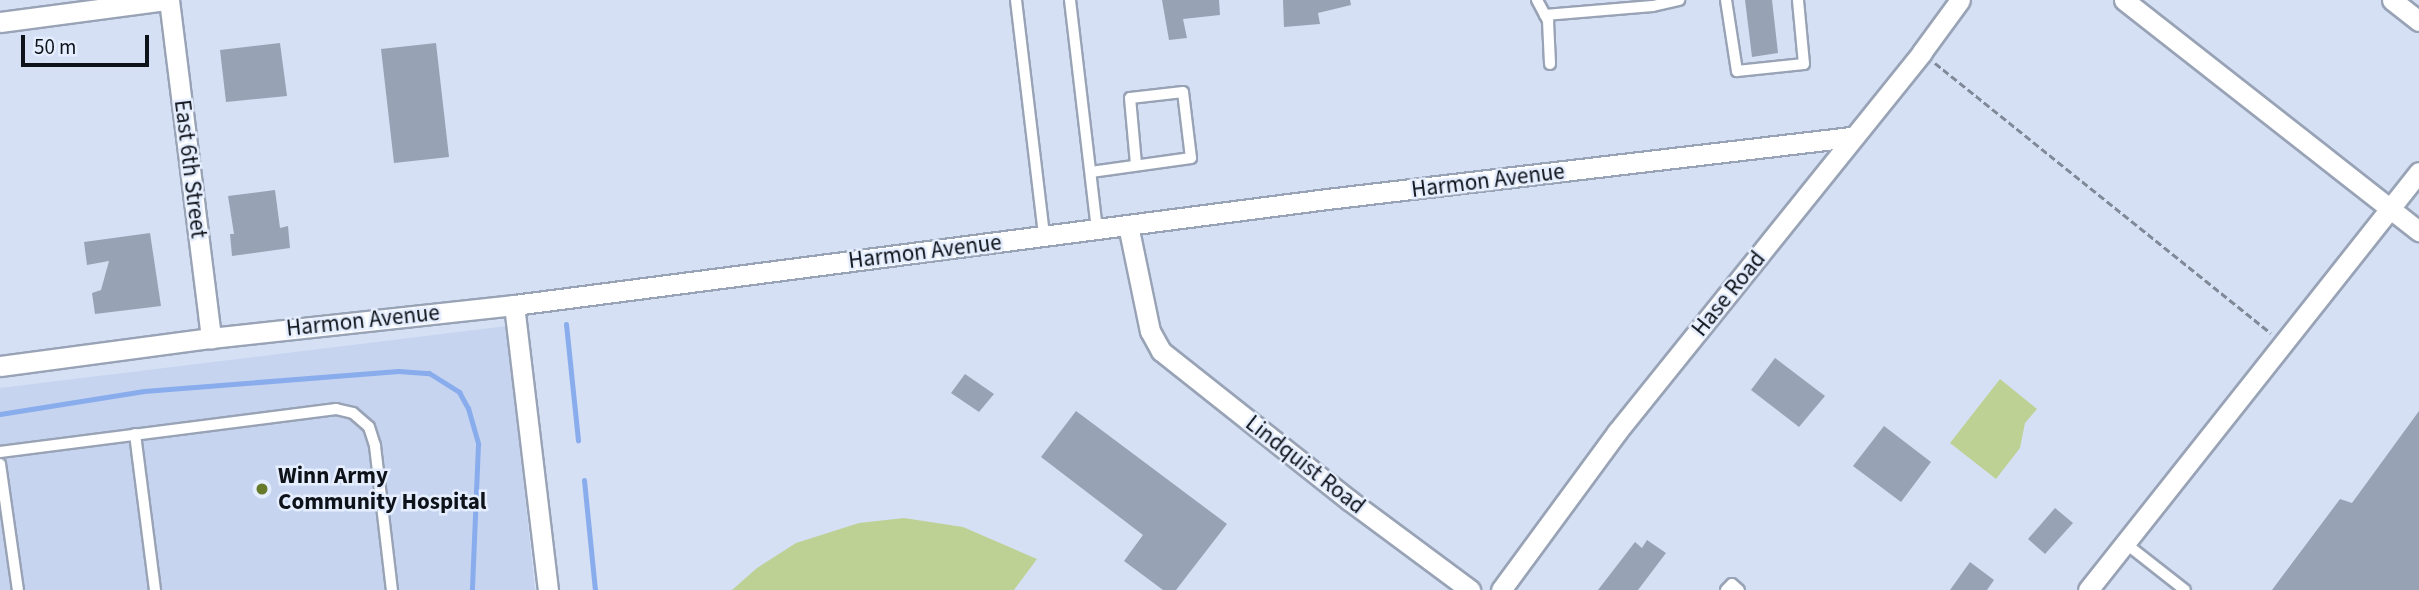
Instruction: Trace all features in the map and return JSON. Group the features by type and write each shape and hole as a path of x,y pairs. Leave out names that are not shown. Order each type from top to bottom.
{"street":[{"path":"0,22 169,0"},
{"name":"East 6th Street","path":"169,0 211,338"},
{"name":"Hase Road","path":"1501,590 1617,432 1772,241 1960,0"},
{"path":"2124,0 2419,231"},
{"path":"2392,0 2419,21"},
{"name":"Harmon Avenue","path":"0,366 211,338 514,305 1128,225 1851,137"},
{"path":"2088,590 2419,172"},
{"name":"Lindquist Road","path":"1128,225 1150,331 1161,351 1349,500 1470,590"},
{"path":"514,305 548,590"}],"lane":[{"path":"1016,0 1044,236"},
{"path":"1070,0 1097,229"},
{"path":"1537,0 1545,15 1550,64"},
{"path":"1545,15 1653,6 1679,0"},
{"path":"1726,0 1737,71 1804,64 1798,0"},
{"path":"1091,172 1191,158 1183,92 1130,98 1136,164"},
{"path":"0,452 336,409 353,413 369,427 374,446 392,590"},
{"path":"135,433 155,590"},
{"path":"0,464 18,590"},
{"path":"2126,543 2185,590"},
{"path":"1726,590 1732,584 1739,590"}],"path":[{"path":"1922,52 2283,342"}],"shaded area":[{"name":"Winn Army Community Hospital","path":"507,326 535,590 0,590 0,388"}],"green space":[{"path":"2000,379 2037,409 2025,423 2020,448 1996,479 1950,443"},
{"path":"904,518 963,527 1037,559 1014,590 732,590 757,568 796,543 859,523"}],"building":[{"path":"1162,0 1219,0 1220,15 1183,19 1187,38 1169,40"},
{"path":"1283,0 1350,0 1351,5 1318,13 1320,24 1284,27"},
{"path":"1745,0 1772,0 1778,53 1752,57"},
{"path":"280,43 287,96 226,102 220,50"},
{"path":"436,43 449,157 394,163 381,49"},
{"path":"275,190 280,228 288,226 290,248 232,256 230,234 234,234 228,196"},
{"path":"150,233 161,306 95,314 92,293 101,290 109,261 87,265 84,242"},
{"path":"1775,358 1825,396 1799,427 1751,390"},
{"path":"965,374 994,394 979,412 951,393"},
{"path":"1076,411 1227,524 1176,590 1163,590 1124,561 1143,535 1041,457"},
{"path":"2419,411 2419,590 2272,590 2340,499 2352,503"},
{"path":"1884,426 1931,462 1901,502 1853,466"},
{"path":"2055,508 2073,523 2045,554 2028,539"},
{"path":"1647,540 1666,553 1638,590 1598,590 1635,542 1642,548"},
{"path":"1970,562 1994,580 1987,590 1950,590"}],"waterway":[{"path":"566,324 578,440"},
{"path":"0,414 144,391 398,371 429,373 459,392 468,408 478,444 472,590"},
{"path":"584,480 595,590"}],"place":[{"name":"Winn Army Community Hospital","path":"262,489"}]}
